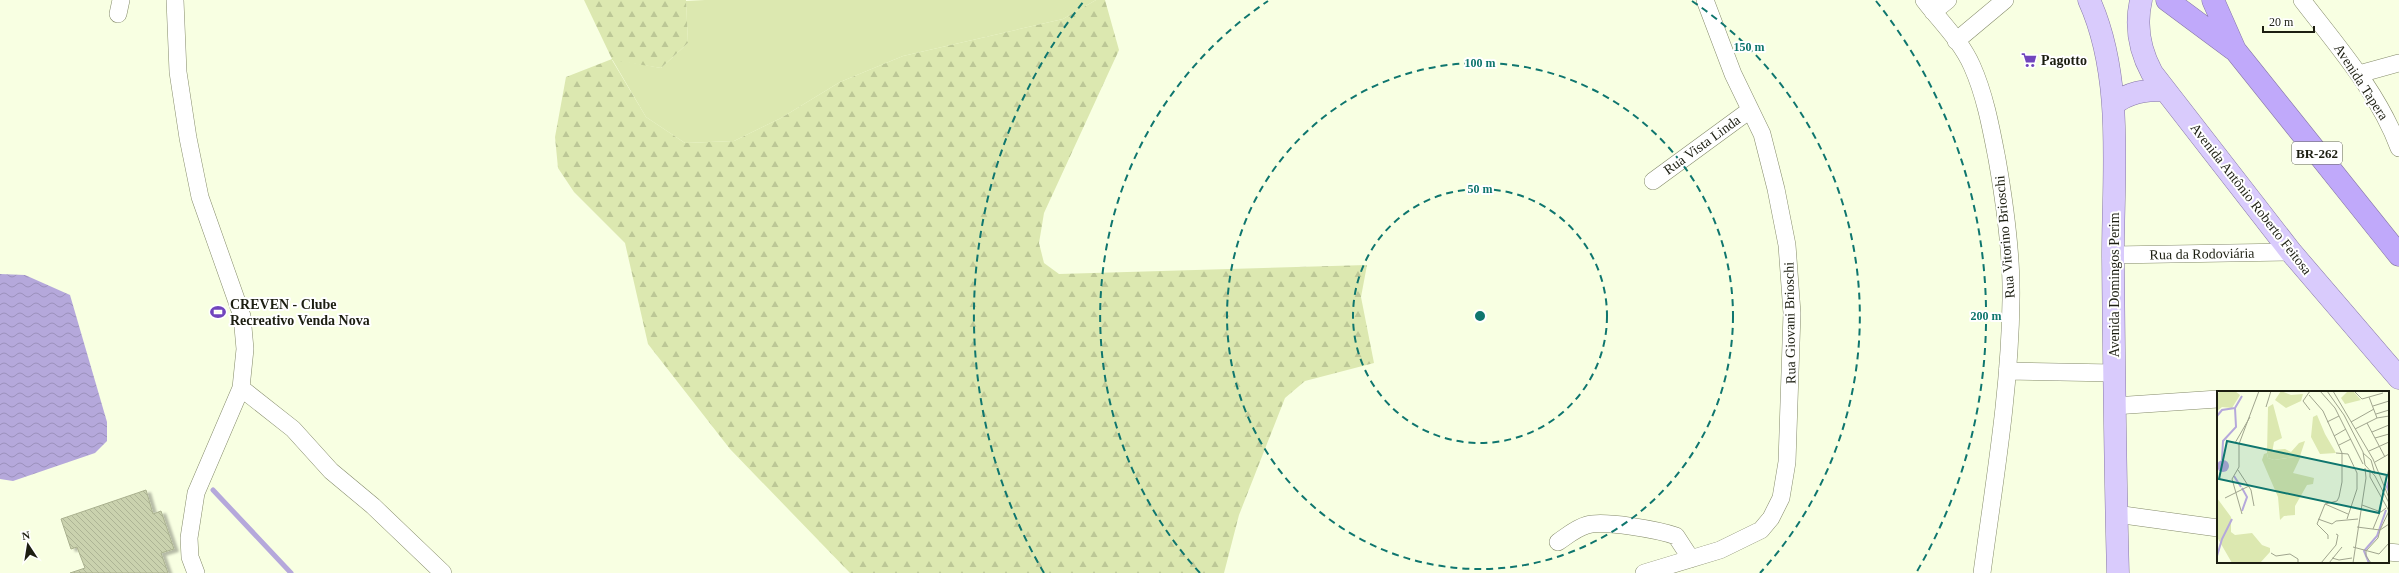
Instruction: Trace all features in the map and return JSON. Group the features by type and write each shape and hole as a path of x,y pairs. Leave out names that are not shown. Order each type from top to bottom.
{"highway":[{"name":"BR-262","path":"2167,0 2236,50"},
{"name":"BR-262","path":"2213,0 2236,50 2399,255"}],"main road":[{"name":"Avenida Domingos Perim","path":"2089,0 2103,37 2113,105 2114,406 2118,573"},
{"name":"Avenida Antônio Roberto Feitosa","path":"2141,2 2138,26 2141,50 2152,73 2291,252 2399,378"},
{"path":"2113,105 2120,99 2136,92 2164,90"}],"street":[{"path":"175,0 178,72 200,197 242,316 245,350 241,388 196,493 189,538 190,557 196,573"},
{"name":"Rua Giovani Brioschi","path":"1644,573 1727,547 1761,530 1771,518 1781,498 1787,462 1792,359 1790,271 1783,224 1770,162 1762,134 1715,29 1705,0"},
{"path":"1928,6 1948,0"},
{"path":"1956,41 2005,0"},
{"name":"Avenida Tapera","path":"2302,0 2359,74 2388,123 2399,148"},
{"name":"Rua Vitorino Brioschi","path":"1928,6 1956,41 1972,65 1982,92 2001,182 2008,239 2011,299 2007,371 1982,573"},
{"path":"2359,74 2399,63"},
{"name":"Rua Vista Linda","path":"1653,181 1750,110"},
{"name":"Rua da Rodoviária","path":"2113,255 2291,252"},
{"path":"2007,371 2114,373"},
{"path":"241,388 294,429 331,471 373,506 444,573"},
{"path":"2114,406 2217,399"},
{"path":"2116,514 2217,528"},
{"path":"1558,542 1577,529 1589,524 1627,526 1676,536 1691,559"},
{"path":"2389,552 2399,553"}],"green space":[{"path":"584,0 686,0 688,43 661,68 612,60 646,117 685,143 734,141 781,118 840,82 903,56 1063,19 1096,0 1105,0 1119,50 1044,213 1039,243 1044,263 1059,274 1367,265 1361,297 1374,363 1305,381 1285,398 1239,515 1224,573 850,573 730,449 648,344 625,243 574,192 558,168 555,137 566,77 612,59"},
{"path":"1096,0 1063,19 903,56 840,82 781,118 734,141 685,143 646,117 612,59 661,68 688,43 686,1"}],"water":[{"path":"0,274 25,275 70,295 107,422 107,441 95,453 13,481 0,479"}],"building":[{"path":"146,490 153,514 161,511 174,549 161,553 168,573 70,573 85,568 77,547 71,549 61,519"}],"waterway":[{"path":"213,490 291,573"}],"place":[{"name":"Pagotto","path":"2029,60"},
{"name":"CREVEN - Clube Recreativo Venda Nova","path":"218,312"}]}
